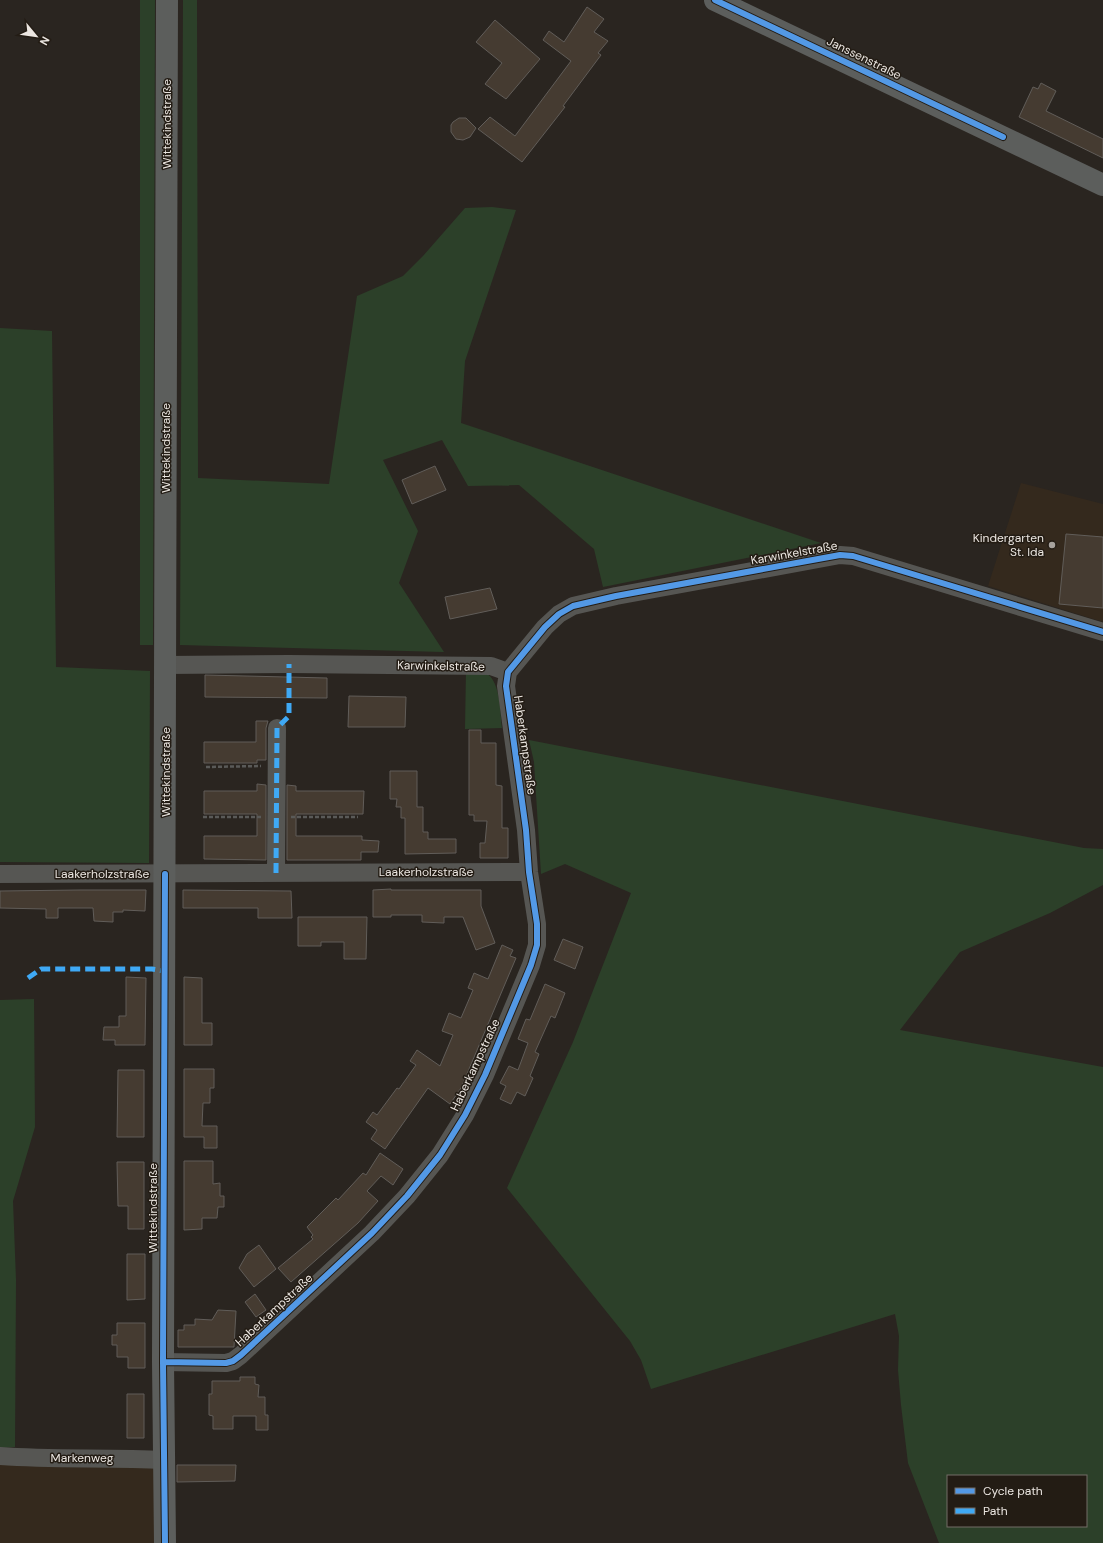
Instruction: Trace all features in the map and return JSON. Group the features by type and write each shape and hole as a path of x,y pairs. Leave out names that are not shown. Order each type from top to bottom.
{"main road":[{"name":"Wittekindstraße","path":"165,1543 163,1362 168,0"},
{"name":"Janssenstraße","path":"716,0 1103,185"}],"street":[{"name":"Karwinkelstraße","path":"166,665 289,664 491,666 508,672 545,627 559,614 573,606 616,596 840,555 853,556 1103,632"},
{"name":"Haberkampstraße","path":"163,1362 226,1363 233,1361 294,1307 372,1233 407,1196 440,1155 485,1076 538,945 537,924 529,872 526,830 506,686 508,672"},
{"path":"276,873 277,728"},
{"name":"Laakerholzstraße","path":"0,874 529,872"},
{"name":"Markenweg","path":"0,1456 41,1458 112,1457 164,1460"}],"path":[{"path":"206,766 276,766"}],"shaded area":[{"name":"Kindergarten St. Ida","path":"1021,483 1103,504 1103,622 988,586"},
{"path":"0,1459 160,1465 162,1543 0,1543"}],"green space":[{"path":"140,0 155,0 153,645 140,645"},
{"path":"183,0 197,0 198,478 329,484 357,296 403,276 423,256 465,208 492,207 516,210 465,361 461,423 821,543 603,587 594,549 519,485 468,486 442,440 383,460 418,531 399,583 444,652 180,645"},
{"path":"0,328 52,331 56,667 150,671 149,863 0,862"},
{"path":"466,670 482,671 488,674 493,680 500,704 502,728 465,729"},
{"path":"529,740 1084,848 1103,849 1103,885 1050,913 960,952 900,1030 1103,1067 1103,1543 939,1543 908,1463 898,1370 899,1336 895,1314 651,1389 641,1360 630,1341 507,1188 573,1042 631,893 565,864 541,874 534,762"},
{"path":"34,999 35,1127 13,1201 16,1280 15,1447 0,1448 0,1000"}],"building":[{"path":"587,7 604,19 594,32 608,41 598,53 601,55 563,106 565,107 522,162 478,129 490,117 515,136 571,61 543,40 549,31 564,42"},
{"path":"495,20 540,59 506,99 485,84 502,63 476,42"},
{"path":"1041,83 1056,91 1046,111 1103,139 1103,158 1019,117 1033,87 1038,89"},
{"path":"459,118 466,118 476,128 470,137 463,140 456,139 451,132 451,125"},
{"path":"435,466 446,490 412,504 402,480"},
{"path":"1066,534 1103,537 1103,608 1059,604"},
{"path":"490,588 497,609 450,619 445,597"},
{"path":"205,675 327,678 327,698 205,697"},
{"path":"349,696 406,697 405,727 348,727"},
{"path":"256,721 268,721 266,728 266,760 257,760 257,763 204,763 204,742 256,742"},
{"path":"469,730 481,730 481,743 496,743 496,785 502,786 502,828 508,828 508,858 480,858 480,843 485,843 487,821 474,821 474,815 469,815"},
{"path":"390,771 417,771 417,807 423,807 423,832 428,832 428,839 456,839 456,853 405,854 405,818 401,818 401,807 396,807 397,799 390,799"},
{"path":"257,784 266,785 266,860 204,859 204,836 257,836 257,814 204,814 204,791 257,791"},
{"path":"287,785 296,786 296,791 364,791 363,814 296,814 296,836 362,836 362,840 379,841 378,852 361,852 361,860 287,860"},
{"path":"146,890 145,911 123,910 123,912 113,912 113,922 94,921 93,908 58,908 58,918 46,918 46,909 0,908 0,891"},
{"path":"183,890 291,891 292,918 258,918 258,908 183,908"},
{"path":"373,890 481,890 481,906 495,943 476,950 463,917 444,917 444,923 422,922 422,915 391,915 391,917 373,917"},
{"path":"298,917 367,917 366,959 344,959 344,942 321,942 321,946 298,946"},
{"path":"563,939 583,947 575,969 554,960"},
{"path":"502,945 513,950 510,956 516,958 461,1088 450,1104 428,1088 385,1149 371,1139 377,1130 366,1122 373,1112 377,1115 397,1088 399,1089 416,1065 410,1061 417,1050 440,1066 453,1035 442,1031 449,1013 461,1018 473,990 468,988 474,973 488,979"},
{"path":"126,977 146,978 145,1045 115,1045 115,1040 103,1040 104,1027 119,1027 119,1016 126,1016"},
{"path":"184,977 202,978 202,1023 212,1023 212,1045 184,1045"},
{"path":"545,984 565,993 555,1018 551,1016 535,1052 539,1054 530,1076 533,1078 525,1096 517,1092 511,1104 500,1099 506,1086 500,1083 509,1066 518,1070 528,1043 518,1039 526,1019 530,1020"},
{"path":"184,1069 214,1069 214,1088 210,1088 210,1103 203,1103 202,1126 217,1126 217,1148 204,1148 204,1137 184,1137"},
{"path":"118,1070 144,1070 144,1137 117,1137"},
{"path":"380,1153 403,1169 393,1185 381,1176 367,1191 378,1201 358,1223 291,1282 278,1268 313,1239 311,1237 313,1235 307,1227 336,1198 338,1200 363,1173 366,1175"},
{"path":"184,1161 213,1161 213,1184 220,1183 220,1196 224,1196 224,1207 218,1207 217,1218 202,1218 202,1229 184,1230"},
{"path":"117,1162 144,1162 144,1229 128,1229 128,1206 118,1206"},
{"path":"259,1245 276,1269 254,1287 239,1268 247,1254"},
{"path":"127,1254 145,1254 145,1299 127,1300"},
{"path":"255,1294 266,1310 256,1317 245,1302"},
{"path":"218,1310 236,1311 234,1347 178,1347 178,1330 184,1330 184,1325 195,1325 195,1319 212,1320"},
{"path":"117,1323 145,1323 145,1368 128,1368 128,1357 117,1357 117,1345 112,1345 112,1335 117,1335"},
{"path":"240,1377 255,1377 255,1384 259,1385 258,1397 265,1397 265,1415 268,1415 268,1430 256,1430 256,1416 233,1416 233,1429 213,1429 213,1416 209,1415 209,1394 212,1394 212,1381 240,1381"},
{"path":"127,1394 144,1394 144,1438 127,1438"},
{"path":"177,1465 236,1465 235,1481 177,1482"}],"marked path":[{"path":"276,873 277,728 289,716 289,664"},
{"path":"28,978 41,969 152,969 164,971"}],"cycle path":[{"path":"715,0 1003,137"},
{"path":"163,1362 226,1363 233,1361 241,1355 372,1233 407,1196 440,1155 465,1115 485,1075 531,965 537,945 537,924 529,872 526,830 506,686 508,672 545,627 559,614 573,606 616,596 840,555 853,556 1103,632"},
{"path":"165,874 163,1362 165,1543"}],"place":[{"name":"Kindergarten St. Ida","path":"1052,545"}]}
